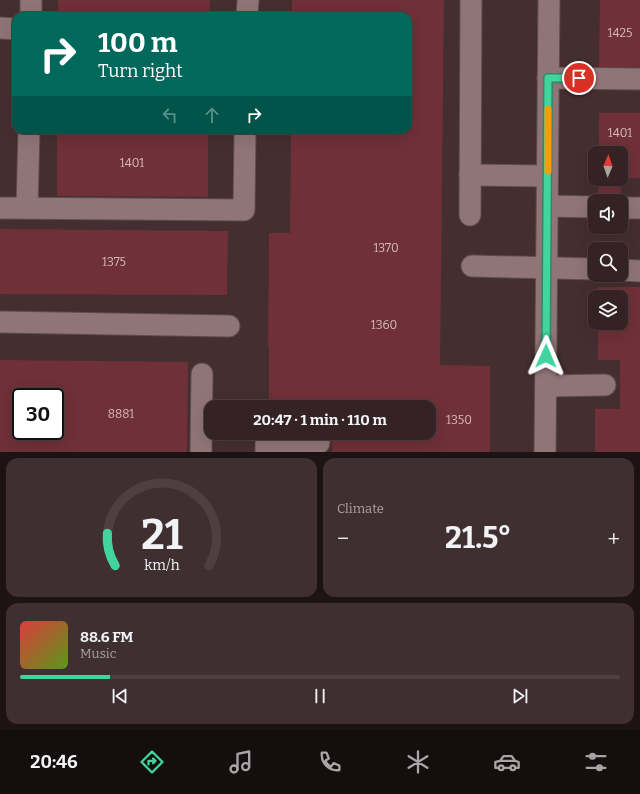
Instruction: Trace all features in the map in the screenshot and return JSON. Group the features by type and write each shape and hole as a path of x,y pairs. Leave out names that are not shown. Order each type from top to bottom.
{"street":[{"path":"31,0 31,12"},
{"path":"247,12 248,0"},
{"path":"470,215 471,0"},
{"path":"545,452 549,0"},
{"path":"0,28 12,28"},
{"path":"548,78 640,79"},
{"path":"27,208 29,134"},
{"path":"0,208 244,210 245,134"},
{"path":"470,175 548,176"},
{"path":"548,206 588,207"},
{"path":"628,208 640,208"},
{"path":"472,266 588,269"},
{"path":"628,270 640,271"},
{"path":"0,322 229,326"},
{"path":"201,452 202,374"},
{"path":"546,386 605,385"},
{"path":"266,452 266,443 319,443"}],"building":[{"path":"58,0 210,0 209,12 58,12"},
{"path":"292,0 444,0 440,365 490,366 490,452 332,452 332,440 436,440 436,400 269,400 269,233 290,233 291,134 412,134 412,12 292,12"},
{"path":"600,0 640,0 640,67 599,67"},
{"path":"599,113 640,113 640,178 628,178 628,146 599,146"},
{"path":"57,134 208,134 208,197 57,196"},
{"path":"599,186 621,186 621,194 598,194"},
{"path":"0,229 228,231 227,295 0,294"},
{"path":"598,287 640,287 640,452 595,452 595,409 620,409 620,360 598,360 598,330 628,330 628,290 598,290"},
{"path":"0,360 188,362 187,452 0,452"}],"slow traffic":[{"path":"548,109 548,171"}],"route":[{"path":"546,356 548,78 579,78"}]}
